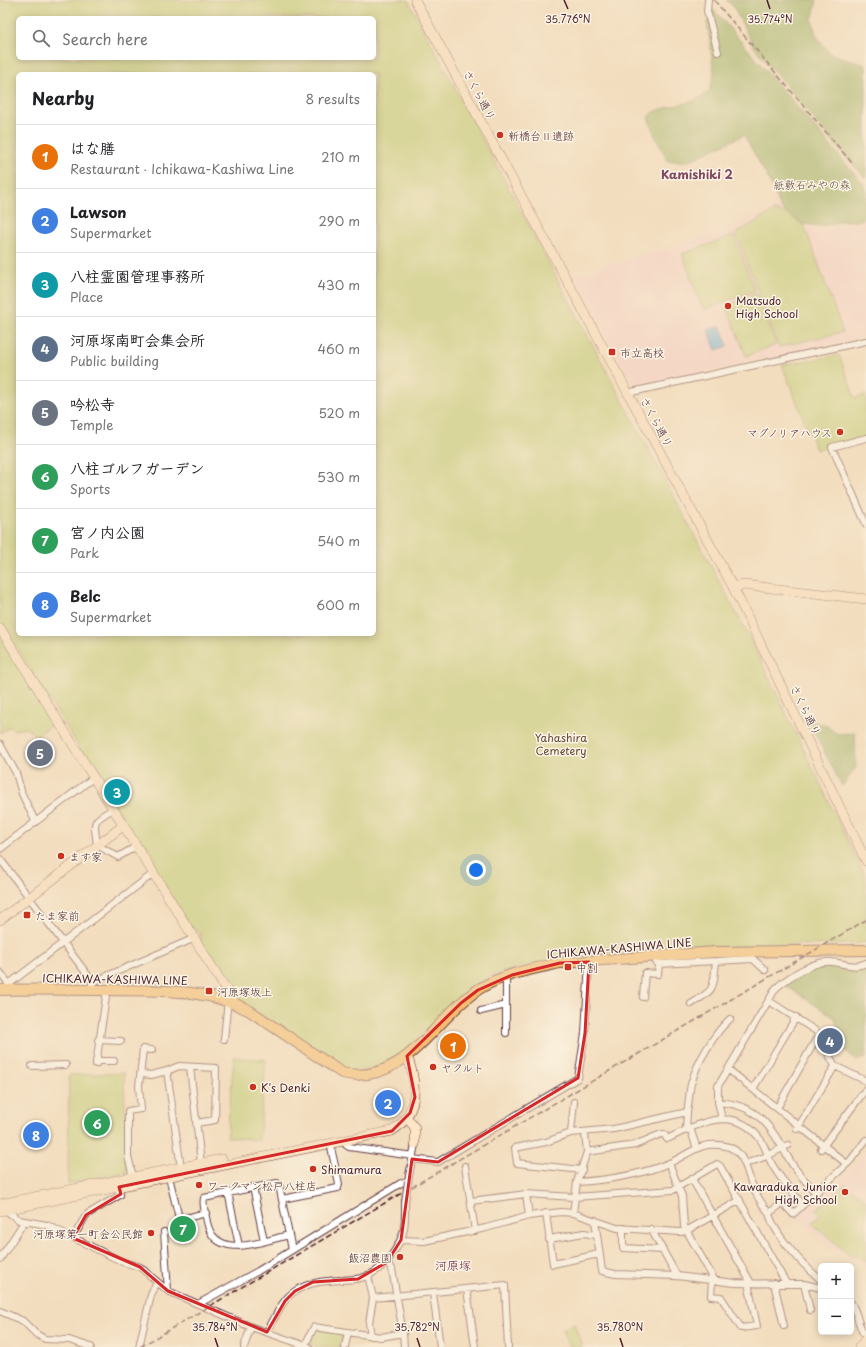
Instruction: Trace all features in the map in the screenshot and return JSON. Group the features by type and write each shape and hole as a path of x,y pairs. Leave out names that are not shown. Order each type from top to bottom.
{"main road":[{"name":"ICHIKAWA-KASHIWA LINE","path":"5,988 92,986 107,990 182,991 213,996 231,1001 250,1011 342,1073 355,1076 366,1076 407,1056 461,1003 478,990 506,977 544,966 589,962 657,960 716,952 866,950"}],"street":[{"name":"さくら通り","path":"415,0 733,587 866,861"},
{"path":"706,1 710,25 718,52"},
{"path":"628,393 866,340"},
{"path":"866,438 832,447 866,524"},
{"path":"733,587 744,585 866,599"},
{"path":"0,628 195,938 231,1001 224,1039"},
{"path":"0,744 16,773 22,794 35,821"},
{"path":"0,849 35,821 94,778"},
{"path":"97,845 94,823 96,819 113,809"},
{"path":"0,920 124,825"},
{"path":"97,845 118,857 137,846"},
{"path":"0,859 64,942 92,986 195,938"},
{"path":"0,972 5,988 154,873"},
{"path":"643,997 645,973 658,974 657,960 716,961 753,959 765,970"},
{"path":"691,1004 709,993 713,988 716,961"},
{"path":"345,1140 346,1145 349,1147 438,1162 578,1078 585,1033 589,962"},
{"path":"722,1119 718,1102 718,1086 729,1070 776,988 782,983 820,963 832,962 856,966 866,963"},
{"path":"506,977 506,1033"},
{"path":"107,990 98,1040 96,1062 114,1061"},
{"path":"769,1001 796,1017 819,1034 835,1066 866,1081"},
{"path":"481,1011 506,1005"},
{"path":"753,1089 796,1017"},
{"path":"696,1149 688,1129 687,1112 692,1083 696,1071 720,1028 730,1019"},
{"path":"777,1108 819,1034"},
{"path":"98,1040 121,1041"},
{"path":"133,1177 128,1156 128,1111 141,1109 139,1086 143,1049 152,1050"},
{"path":"1,1208 119,1187 392,1131 407,1118 413,1106 415,1097 412,1071 407,1056"},
{"path":"32,1066 66,1065"},
{"path":"140,1074 151,1075 179,1066 216,1068 215,1120 196,1123"},
{"path":"798,1127 835,1066"},
{"path":"190,1067 201,1163"},
{"path":"729,1070 777,1108 822,1147 847,1164"},
{"path":"167,1071 181,1168"},
{"path":"822,1147 866,1089"},
{"path":"571,1133 574,1102"},
{"path":"718,1102 736,1104 756,1114 769,1126 786,1146 789,1160 799,1169 816,1193"},
{"path":"582,1170 517,1163 516,1148 546,1142 571,1133 585,1133 614,1129 687,1112"},
{"path":"267,1332 285,1301 295,1291 312,1282 358,1279 368,1275 387,1262 401,1240 408,1181 415,1144 415,1128 407,1118"},
{"path":"1,1208 133,1177 201,1163 383,1130 407,1118"},
{"path":"586,1152 635,1145 660,1134 664,1134 667,1139 711,1120 722,1119 737,1121 746,1125 760,1139 767,1156 777,1172 803,1205"},
{"path":"573,1213 577,1182 582,1170 586,1152 585,1133"},
{"path":"769,1213 783,1203 793,1214 847,1164 866,1140"},
{"path":"282,1199 338,1188 339,1184 330,1143"},
{"path":"577,1182 601,1181 641,1173 669,1163 696,1149 706,1146 729,1146 739,1153 745,1164 757,1198 769,1213 790,1249 806,1267 818,1277"},
{"path":"745,1164 767,1156 786,1146"},
{"path":"669,1163 682,1196 684,1226 714,1281 711,1296 721,1297 740,1328 757,1326 749,1283 692,1179"},
{"path":"471,1201 526,1194 574,1197 673,1190 717,1164 720,1166 740,1200 786,1283"},
{"path":"465,1166 475,1231"},
{"path":"169,1176 179,1218 182,1219 206,1213"},
{"path":"200,1303 292,1250 400,1183 408,1181"},
{"path":"289,1235 239,1246 228,1246 218,1241 210,1232 203,1200 205,1197 276,1183 279,1185 282,1199 292,1250"},
{"path":"73,1238 86,1215 120,1195 119,1187"},
{"path":"253,1187 264,1241"},
{"path":"228,1192 239,1246"},
{"path":"526,1194 529,1216"},
{"path":"401,1240 424,1241 475,1231 529,1216 546,1213 573,1213 617,1228 686,1231 740,1200"},
{"path":"1,1208 13,1217 24,1222 41,1223 123,1262 140,1267 168,1291 200,1303 251,1327 306,1346 314,1327 381,1337 403,1333"},
{"path":"546,1213 553,1264 599,1254"},
{"path":"595,1220 602,1271 615,1274 677,1276 714,1281 804,1284 818,1287"},
{"path":"0,1259 24,1222"},
{"path":"623,1228 623,1248 663,1250"},
{"path":"651,1229 677,1276"},
{"path":"164,1232 168,1291"},
{"path":"550,1239 584,1233 596,1235"},
{"path":"387,1262 392,1268 404,1347"},
{"path":"368,1275 373,1298 369,1323 371,1336"},
{"path":"139,1347 150,1295 157,1282"},
{"path":"774,1283 784,1326"},
{"path":"804,1284 810,1310"},
{"path":"373,1298 467,1290 505,1285 508,1347"},
{"path":"467,1290 475,1347"},
{"path":"433,1293 440,1347"},
{"path":"854,1308 862,1333 866,1338 859,1347"},
{"path":"0,1311 23,1321 36,1334 45,1339 69,1340 91,1347"},
{"path":"244,1347 251,1327"},
{"path":"345,1347 348,1332"}],"highlighted area":[{"path":"589,962 585,1033 578,1078 438,1162 412,1159 401,1240 387,1262 358,1279 313,1282 295,1291 285,1301 267,1332 168,1291 140,1267 73,1238 86,1215 121,1194 119,1187 392,1131 410,1113 415,1097 407,1056 461,1003 478,990 512,975 560,963"}],"shaded area":[{"name":"Matsudo High School","path":"779,205 782,212 800,226 823,230 866,219 866,337 635,388 574,276 716,232"},
{"name":"Kawaraduka Junior High School","path":"866,1149 866,1268 828,1245 796,1217 852,1168"}],"green space":[{"name":"Yahashira Cemetery","path":"0,0 408,0 750,639 866,878 866,942 854,944 774,945 558,959 535,963 493,975 462,995 405,1051 392,1060 369,1070 344,1069 237,999 200,943 200,933 191,928 0,620"},
{"path":"726,0 817,0 812,20 816,35 830,54 859,62 866,66 866,178 843,154 754,47 733,6"},
{"name":"紙敷石みやの森","path":"714,10 866,187 866,218 857,221 842,221 822,226 802,224 781,209 769,180 744,135 688,161 668,161 654,134 648,117 656,111 690,102 709,92 714,74 707,22"},
{"path":"774,211 792,215 805,227 843,332 779,347 736,233"},
{"path":"734,235 755,291 703,310 682,254"},
{"path":"757,294 776,345 746,356 726,306"},
{"path":"839,355 855,398 866,395 866,436 816,450 782,365"},
{"path":"0,633 53,722 37,737 26,728 14,730 10,727 0,733"},
{"path":"808,720 827,726 837,734 855,733 856,767 842,786"},
{"path":"829,963 866,971 866,1058 857,1061 846,1051 835,1018 785,985"},
{"path":"234,1057 266,1060 259,1140 227,1137"},
{"path":"124,1073 127,1172 68,1184 69,1075"},
{"name":"Kawaraduka Junior High School","path":"846,1184 866,1200 866,1262 861,1258 849,1255 811,1223 821,1215 816,1210"},
{"path":"574,1323 582,1347 569,1347 562,1330"},
{"path":"315,1329 343,1332 340,1347 316,1347 311,1341"}],"water":[{"path":"720,326 728,346 716,350 708,330"}],"railway":[{"path":"714,0 852,163"},
{"path":"140,1347 866,920"}],"place":[{"name":"新橋台Ⅱ遺跡","path":"500,135"},
{"name":"Matsudo High School","path":"728,306"},
{"name":"市立高校","path":"612,352"},
{"name":"マグノリアハウス","path":"840,432"},
{"name":"吟松寺","path":"40,753"},
{"name":"八柱霊園管理事務所","path":"117,792"},
{"name":"ます家","path":"61,856"},
{"name":"たま家前","path":"27,915"},
{"name":"中割","path":"568,967"},
{"name":"河原塚坂上","path":"209,991"},
{"name":"河原塚南町会集会所","path":"830,1041"},
{"name":"はな膳","path":"453,1046"},
{"name":"ヤクルト","path":"433,1067"},
{"name":"K's Denki","path":"253,1087"},
{"name":"Lawson","path":"388,1103"},
{"name":"八柱ゴルフガーデン","path":"97,1123"},
{"name":"Belc","path":"36,1135"},
{"name":"Shimamura","path":"313,1169"},
{"name":"ワークマン松戸八柱店","path":"199,1185"},
{"name":"Kawaraduka Junior High School","path":"845,1192"},
{"name":"宮ノ内公園","path":"183,1229"},
{"name":"河原塚第一町会公民館","path":"151,1233"},
{"name":"飯沼農園","path":"400,1257"}],"district":[{"name":"Kamishiki 2","path":"697,174"},
{"name":"河原塚","path":"453,1265"}]}
